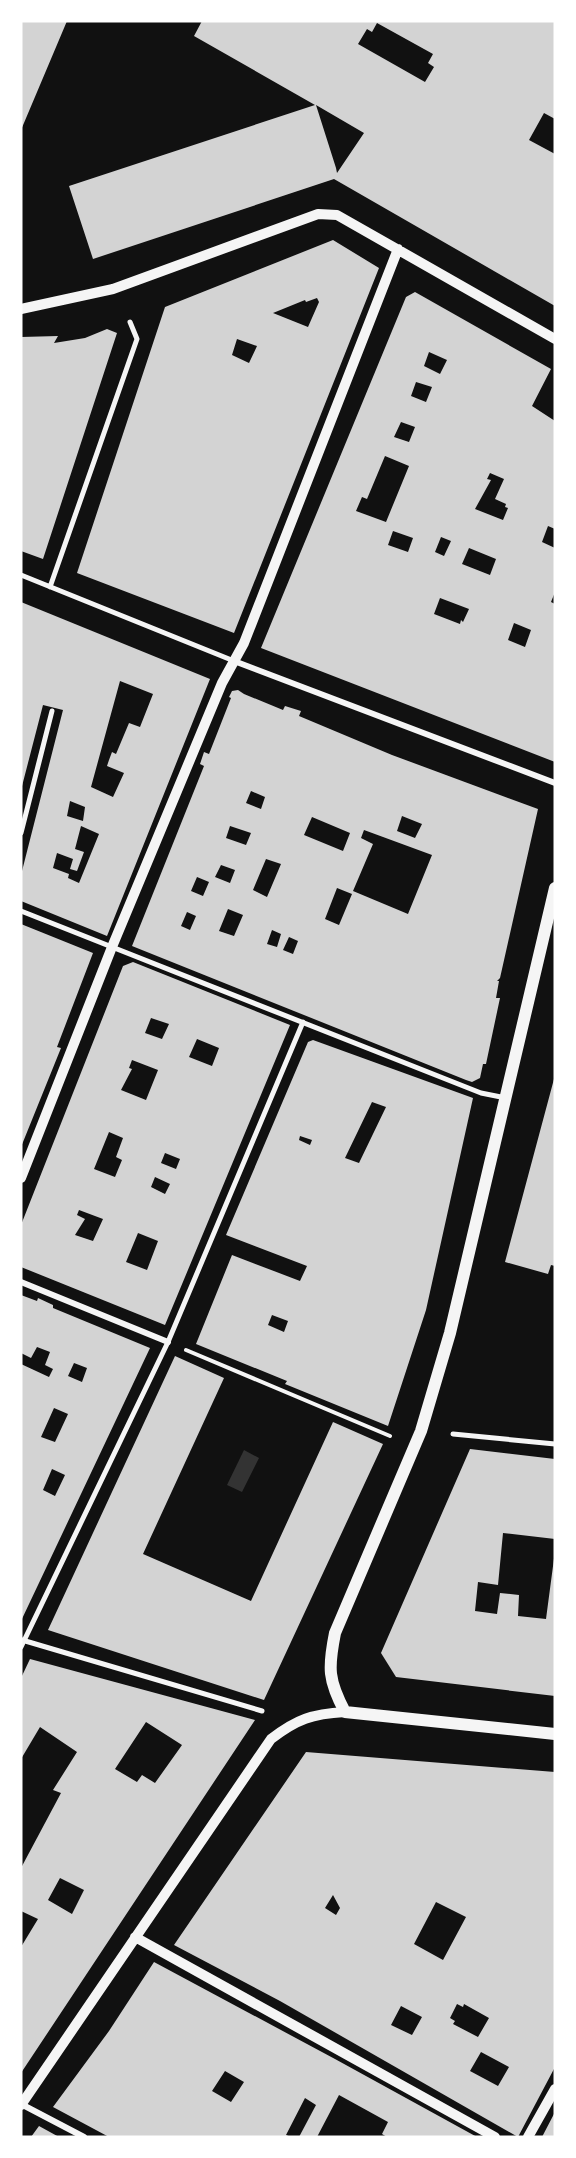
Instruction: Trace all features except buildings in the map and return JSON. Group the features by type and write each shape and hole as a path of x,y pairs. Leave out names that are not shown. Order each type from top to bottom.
{"main road":[{"path":"555,888 450,1334 421,1431 335,1633 328,1665 332,1687 345,1712 555,1734"}],"street":[{"path":"21,309 113,289 318,213 337,214 555,339"},
{"path":"21,1178 112,947 217,694 244,643 398,249"},
{"path":"50,587 137,339 130,322"},
{"path":"21,575 234,661 555,783"},
{"path":"21,833 52,711"},
{"path":"21,911 480,1094 506,1098"},
{"path":"21,1647 168,1342 303,1022"},
{"path":"21,1281 168,1342"},
{"path":"453,1434 555,1444"},
{"path":"23,1640 262,1711"},
{"path":"84,2137 21,2104 271,1739 289,1725 315,1714 345,1712"},
{"path":"135,1937 495,2137"},
{"path":"528,2137 555,2089"}],"path":[{"path":"168,1342 390,1436"}],"shaded area":[{"path":"244,1450 259,1458 242,1492 227,1485"}]}
